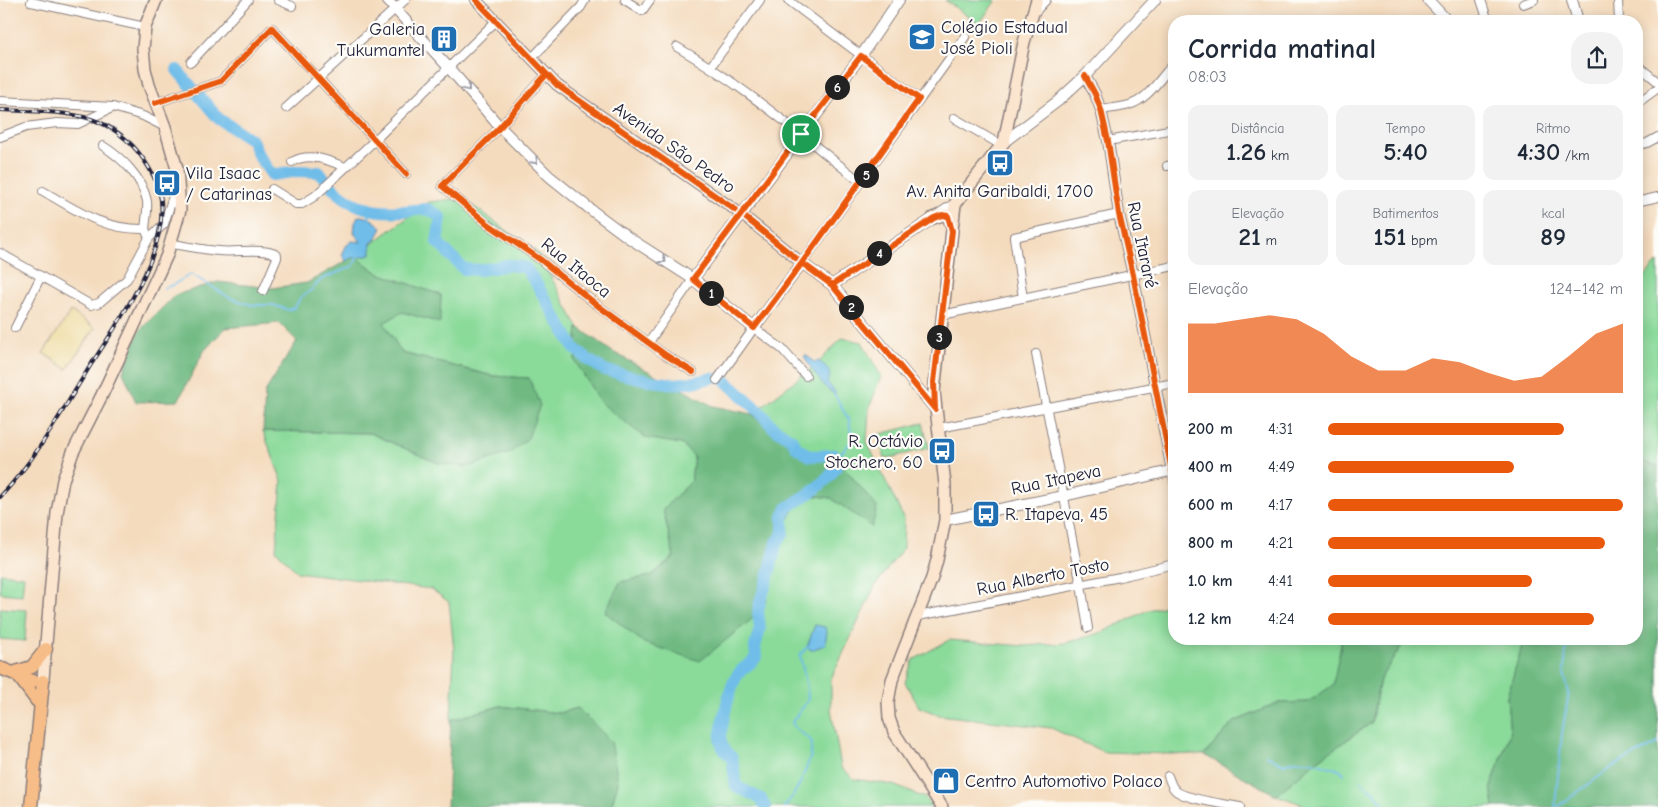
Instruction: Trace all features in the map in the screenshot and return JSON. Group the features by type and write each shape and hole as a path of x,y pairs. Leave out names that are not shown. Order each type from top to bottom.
{"main road":[{"path":"942,807 898,740 889,718 888,702 892,680 918,616 937,560 945,520 945,484 935,409 934,382 947,313 955,204 1003,144 1011,114 1024,42 1037,0"},
{"path":"31,807 39,707 38,679 46,649 58,513 63,480 73,452 101,397 172,244 180,210 179,180 147,76 143,49 145,26 157,2"},
{"path":"147,76 150,68 148,50 151,29 158,8 157,2"},
{"path":"934,218 942,215 948,216 952,231"},
{"path":"10,671 32,667 46,649"},
{"path":"10,671 38,679"},
{"path":"10,671 28,688 39,707"}],"street":[{"path":"191,62 248,0"},
{"path":"278,0 292,6"},
{"path":"387,0 450,68 500,127 550,176 629,238 693,279 782,349 806,376"},
{"path":"286,108 405,0"},
{"name":"Avenida São Pedro","path":"476,0 557,85 741,214 832,285 935,409"},
{"path":"531,59 585,0"},
{"path":"625,0 642,11 650,0"},
{"path":"711,66 760,0"},
{"path":"788,0 919,99"},
{"path":"649,342 741,214 861,56 898,0"},
{"path":"1033,14 1046,0"},
{"path":"954,118 1003,144 1058,101 1155,0"},
{"path":"1428,0 1442,15"},
{"path":"1481,0 1486,15"},
{"path":"1523,4 1534,0"},
{"path":"1572,0 1576,15"},
{"path":"1618,0 1619,15"},
{"path":"30,2 145,26"},
{"path":"272,189 296,204 302,204 314,196 374,141 496,22"},
{"path":"155,102 220,81 272,28 406,174"},
{"path":"717,380 965,36"},
{"path":"677,47 711,66 861,182"},
{"path":"1101,110 1128,106 1138,102 1168,70"},
{"path":"1643,70 1658,82"},
{"path":"500,127 546,75"},
{"name":"Rua Itararé","path":"1084,76 1095,94 1101,110 1108,141 1119,214 1168,451"},
{"path":"1643,99 1658,88"},
{"path":"0,101 114,107 143,116 164,128"},
{"path":"0,137 26,127 57,123 78,124 114,107"},
{"path":"1011,114 1019,124 1031,122"},
{"name":"Rua Itaoca","path":"500,127 442,186 488,224 527,248 604,310 693,372"},
{"path":"1108,141 1168,130"},
{"path":"1643,145 1658,137"},
{"path":"103,146 118,156 132,171 142,187 147,200 148,212 145,229 149,238"},
{"path":"292,162 300,157 312,157 329,160 345,167"},
{"path":"0,253 91,305 99,303 127,279 149,238 164,224 179,180"},
{"path":"43,191 95,220 115,227 145,229"},
{"path":"1643,200 1658,197"},
{"path":"832,285 955,204"},
{"path":"1023,298 1014,238 1119,214"},
{"path":"172,244 219,252 265,251 274,253 277,255 277,258 263,291"},
{"path":"947,313 1168,267"},
{"path":"15,328 41,276"},
{"path":"1036,354 1088,628"},
{"path":"918,389 926,390 934,382"},
{"path":"939,428 1168,384"},
{"name":"Rua Itapeva","path":"945,520 1168,475"},
{"name":"Rua Alberto Tosto","path":"918,616 1081,585 1168,565"},
{"path":"1168,776 1176,792 1185,796 1240,807"}],"green space":[{"path":"945,0 996,0 979,24"},
{"path":"462,198 538,253 578,327 575,361 645,437 682,444 694,456 691,482 663,509 674,556 651,576 620,582 766,601 772,548 803,494 831,498 871,526 842,465 789,445 752,414 817,364 842,338 862,342 881,376 869,409 867,442 904,519 903,548 875,586 831,679 831,709 841,767 854,779 893,785 925,798 932,807 611,807 618,782 578,708 559,713 500,706 451,720 454,650 449,602 431,589 297,572 276,550 282,481 263,431 370,433 438,463 529,378 493,376 402,353 383,323 402,312 439,322 441,295 378,273 355,256 429,202"},
{"path":"355,256 378,273 441,295 440,323 402,312 384,323 402,353 493,376 529,378 540,405 528,438 510,453 467,467 438,463 370,433 263,431 265,392 297,341 279,323 225,328 204,351 178,401 136,402 123,372 139,331 175,295 218,282 272,288 307,283"},
{"path":"1658,262 1658,466 1643,461 1643,278"},
{"path":"578,327 611,351 713,406 752,414 789,445 842,465 877,507 872,527 831,498 803,494 772,548 766,601 757,615 700,661 644,643 605,612 620,582 651,576 674,557 663,509 691,482 694,456 681,444 645,438 600,402 575,361"},
{"path":"923,423 929,448 885,459 877,435"},
{"path":"1643,461 1658,466 1658,807 1494,807 1491,787 1510,733 1507,697 1522,645 1643,645"},
{"path":"0,573 24,576 22,595 0,593"},
{"path":"1168,605 1168,645 1341,645 1334,685 1308,702 1278,703 1234,722 1204,755 1104,752 1051,728 939,715 919,707 905,682 913,660 949,640 1024,646 1065,643 1103,632 1148,610"},
{"path":"0,608 27,610 25,641 0,639"},
{"path":"1341,645 1402,645 1380,679 1371,723 1318,760 1276,795 1204,755 1234,722 1278,703 1308,702 1333,685"},
{"path":"1402,645 1522,645 1507,697 1510,733 1491,787 1494,807 1310,807 1276,795 1318,760 1371,723 1380,679"},
{"path":"500,706 559,713 578,708 611,741 618,782 611,807 447,807 451,720"}],"sand":[{"path":"71,311 95,328 67,369 43,353"}],"water":[{"path":"358,216 371,219 382,228 376,239 371,243 371,255 355,257 346,261 342,255 346,246 352,241 361,242 354,233"},
{"path":"806,355 814,362 818,361 826,367 830,375 827,382 835,392 835,396 813,372 805,359 804,356"},
{"path":"815,625 825,627 827,632 825,645 811,650 807,647"}],"waterway":[{"path":"177,70 219,119 252,140 258,155 272,175 299,171 319,172 325,179"},
{"path":"332,187 364,208 387,211 426,209 432,211 441,218 437,242 464,269 480,270 508,265 525,267 574,348 604,370 651,381 675,384 712,378"},
{"path":"369,219 370,211"},
{"path":"164,288 191,274 230,298 252,305 273,305 289,310 295,307 300,298 322,279 353,266 358,256"},
{"path":"722,378 759,411 773,427 792,440 797,448 810,456 834,455 837,461 836,467 830,476 813,491 787,508 783,516 783,534 777,542 760,601 758,612 760,628 755,647 756,657 736,678 724,717 721,742 732,758 736,786 761,799 765,807"},
{"path":"834,394 849,419 852,441 836,458"},
{"path":"1555,807 1562,733 1569,693 1564,673 1566,645"},
{"path":"784,807 800,784 811,754 812,742 796,729 792,722 808,700 800,655 807,647"},
{"path":"1557,807 1615,765 1658,743"},
{"path":"1266,755 1284,764 1298,760 1313,762 1342,771 1344,774"},
{"path":"1360,780 1376,794 1386,807"}],"railway":[{"path":"0,110 71,114 91,119 114,130 133,147 151,171 159,190 162,211 159,234 152,257 142,281 129,304 38,450 0,497"}],"cycle path":[{"path":"476,0 557,85 741,214 832,285 935,409"},
{"path":"155,103 221,81 272,28 406,174"},
{"path":"546,75 500,127 442,186 488,224 541,260 597,305 664,354 693,372"},
{"path":"1085,76 1101,110 1108,141 1119,214 1168,451"}],"place":[{"name":"Colégio Estadual José Pioli","path":"922,37"},
{"name":"Galeria Tukumantel","path":"444,39"},
{"name":"Av. Anita Garibaldi, 1700","path":"1000,163"},
{"name":"Vila Isaac / Catarinas","path":"167,183"},
{"name":"R. Octávio Stochero, 60","path":"942,451"},
{"name":"R. Itapeva, 45","path":"986,514"},
{"name":"Centro Automotivo Polaco","path":"946,781"}],"route":[{"path":"801,134 693,279 754,328 802,263 832,285 935,409 934,382 952,231 948,216 942,215 934,218 911,231 832,285 802,263 919,99 861,56 801,134"}]}
